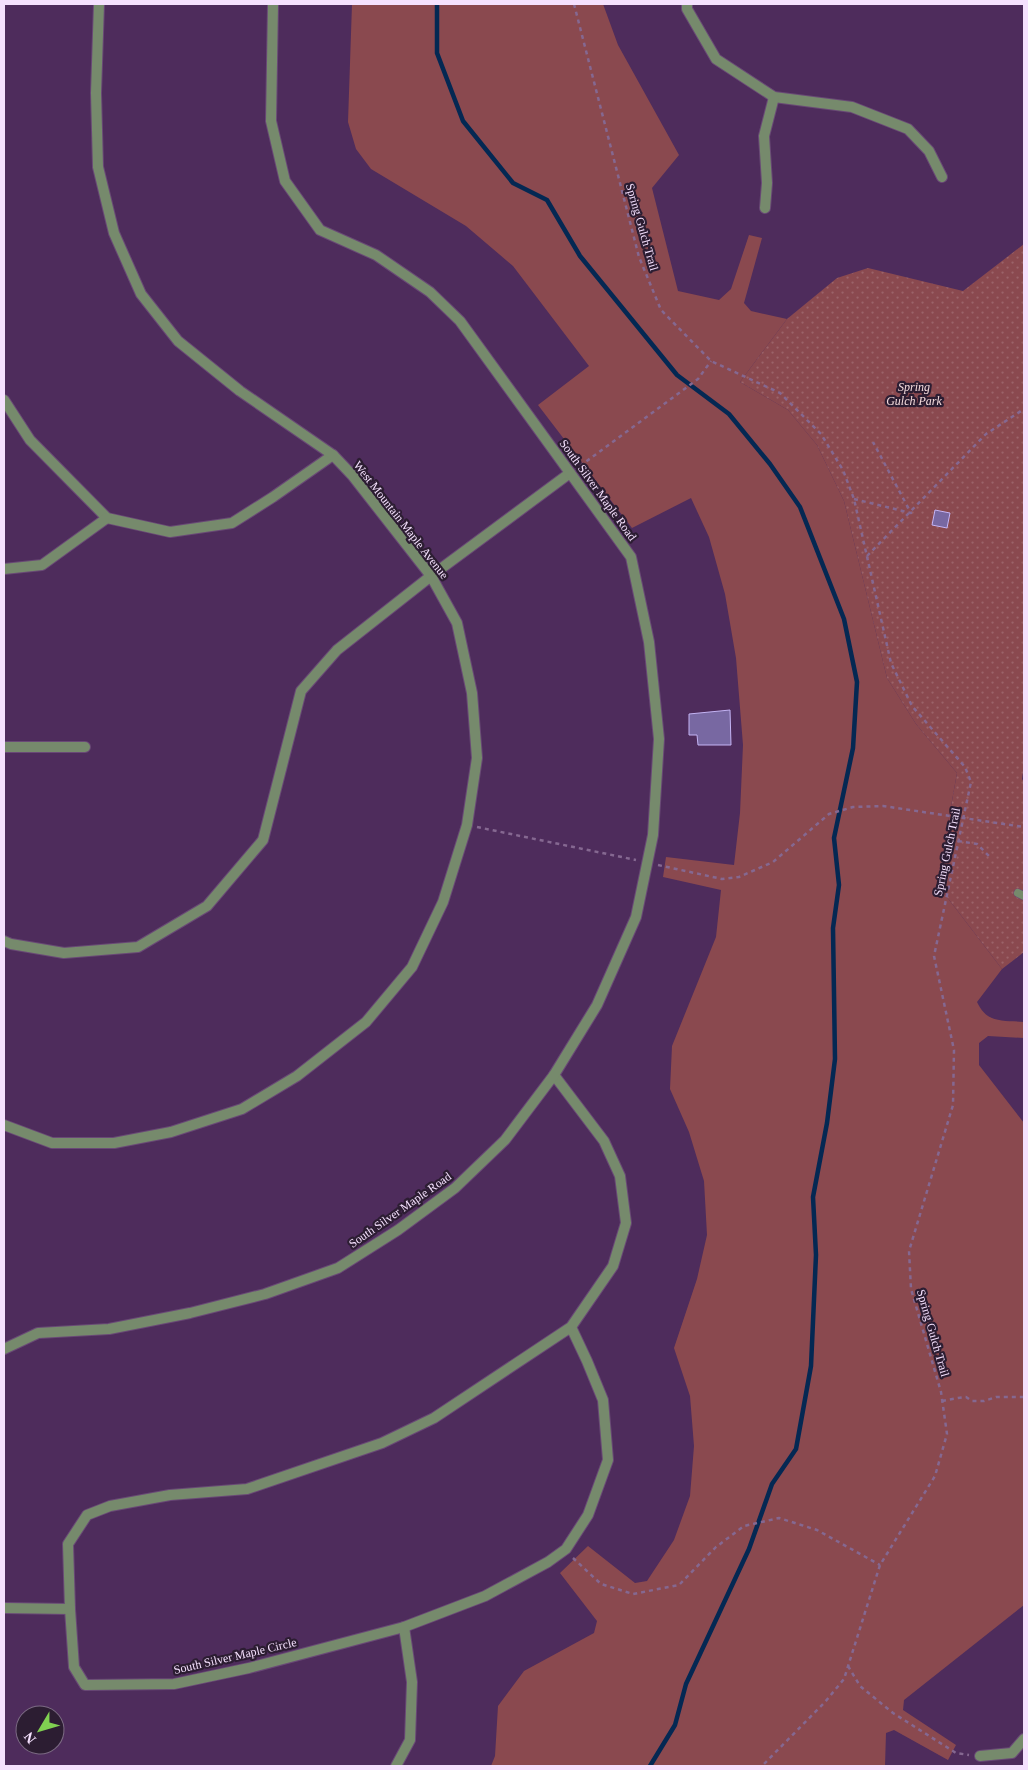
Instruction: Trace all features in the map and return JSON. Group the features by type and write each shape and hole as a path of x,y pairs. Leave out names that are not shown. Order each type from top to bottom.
{"street":[{"name":"West Mountain Maple Avenue","path":"4,1125 52,1143 114,1143 171,1132 242,1109 297,1076 366,1022 412,967 446,894 468,825 477,758 472,692 457,623 431,576 352,475 333,455 240,391 178,341 141,294 114,234 98,167 96,93 98,4"},
{"name":"South Silver Maple Road","path":"4,1349 38,1333 109,1329 190,1313 265,1294 338,1268 398,1230 455,1188 505,1140 554,1075 597,1005 636,917 653,835 659,739 649,642 631,557 460,321 430,292 376,255 320,230 286,182 271,121 272,4"},
{"path":"687,4 687,9 716,58 774,97 852,107 908,128 930,152 942,177"},
{"path":"765,208 767,183 764,136 774,97"},
{"path":"4,400 30,440 107,518 170,532 232,523 333,455"},
{"path":"4,941 11,944 64,953 138,947 207,906 263,840 301,691 338,650 431,576 570,473"},
{"path":"4,569 42,565 107,518"},
{"path":"4,747 85,747"},
{"name":"South Silver Maple Circle","path":"554,1075 604,1141 620,1176 626,1223 612,1266 571,1327 434,1418 382,1443 247,1489 170,1495 110,1506 87,1514 68,1544 74,1666 85,1685 174,1684 249,1668 404,1627 485,1596 548,1562 566,1549 588,1515 608,1460 603,1400 571,1327"},
{"path":"4,1608 70,1610"},
{"path":"396,1766 410,1740 412,1682 404,1627"},
{"path":"980,1756 1012,1753 1024,1739"}],"path":[{"name":"Spring Gulch Trail","path":"574,4 639,257 661,310 711,361 780,393 821,434 843,470 854,499 891,663 912,706 965,766 971,782 934,956 954,1050 953,1105 909,1251 911,1288 941,1392 947,1434 934,1476 880,1565 844,1679 762,1766"},
{"path":"570,473 698,379 711,361"},
{"path":"867,556 911,514 986,434 1024,409"},
{"path":"873,442 911,514"},
{"path":"854,499 911,514"},
{"path":"829,814 849,809 883,806 1024,827"},
{"path":"958,841 977,844 990,857"},
{"path":"942,1401 966,1397 972,1400 984,1400 996,1397 1024,1397"},
{"path":"566,1549 574,1560 601,1584 633,1594 679,1584 716,1547 744,1526 779,1518 817,1530 880,1565"},
{"path":"848,1666 860,1686 893,1713 956,1753 980,1756"}],"green space":[{"path":"352,4 603,4 618,45 679,155 652,188 678,291 719,300 731,289 749,235 762,238 744,303 751,311 787,319 740,382 788,410 817,445 844,501 887,678 916,724 957,773 937,884 1002,969 977,1002 981,1009 996,1020 1024,1022 1024,1038 988,1036 979,1043 979,1065 1024,1123 1024,1605 904,1700 903,1710 956,1745 948,1760 894,1730 886,1733 885,1766 491,1766 495,1756 498,1706 524,1671 594,1633 597,1621 560,1573 588,1546 635,1583 647,1581 674,1540 690,1496 694,1446 690,1396 674,1348 697,1279 707,1235 704,1181 689,1132 670,1089 672,1046 716,937 721,890 663,877 666,857 734,865 740,813 743,745 736,658 725,594 709,537 691,498 632,528 538,405 589,366 513,266 466,226 371,169 356,149 348,122"},
{"name":"Spring Gulch Park","path":"1024,244 1024,766 1022,779 1024,782 1024,952 1002,969 937,884 957,773 916,724 887,678 844,501 817,445 788,410 740,382 787,319 837,278 868,268 963,291"}],"building":[{"path":"935,510 950,513 947,528 932,525"},
{"path":"730,710 731,745 698,745 697,735 689,735 689,714"}],"waterway":[{"path":"437,4 437,53 463,121 513,183 547,200 580,256 677,375 729,414 770,464 800,507 844,619 857,682 853,748 834,838 839,885 833,928 835,1059 827,1123 813,1197 816,1255 811,1366 796,1449 772,1484 749,1549 686,1684 675,1725 650,1766"}]}
